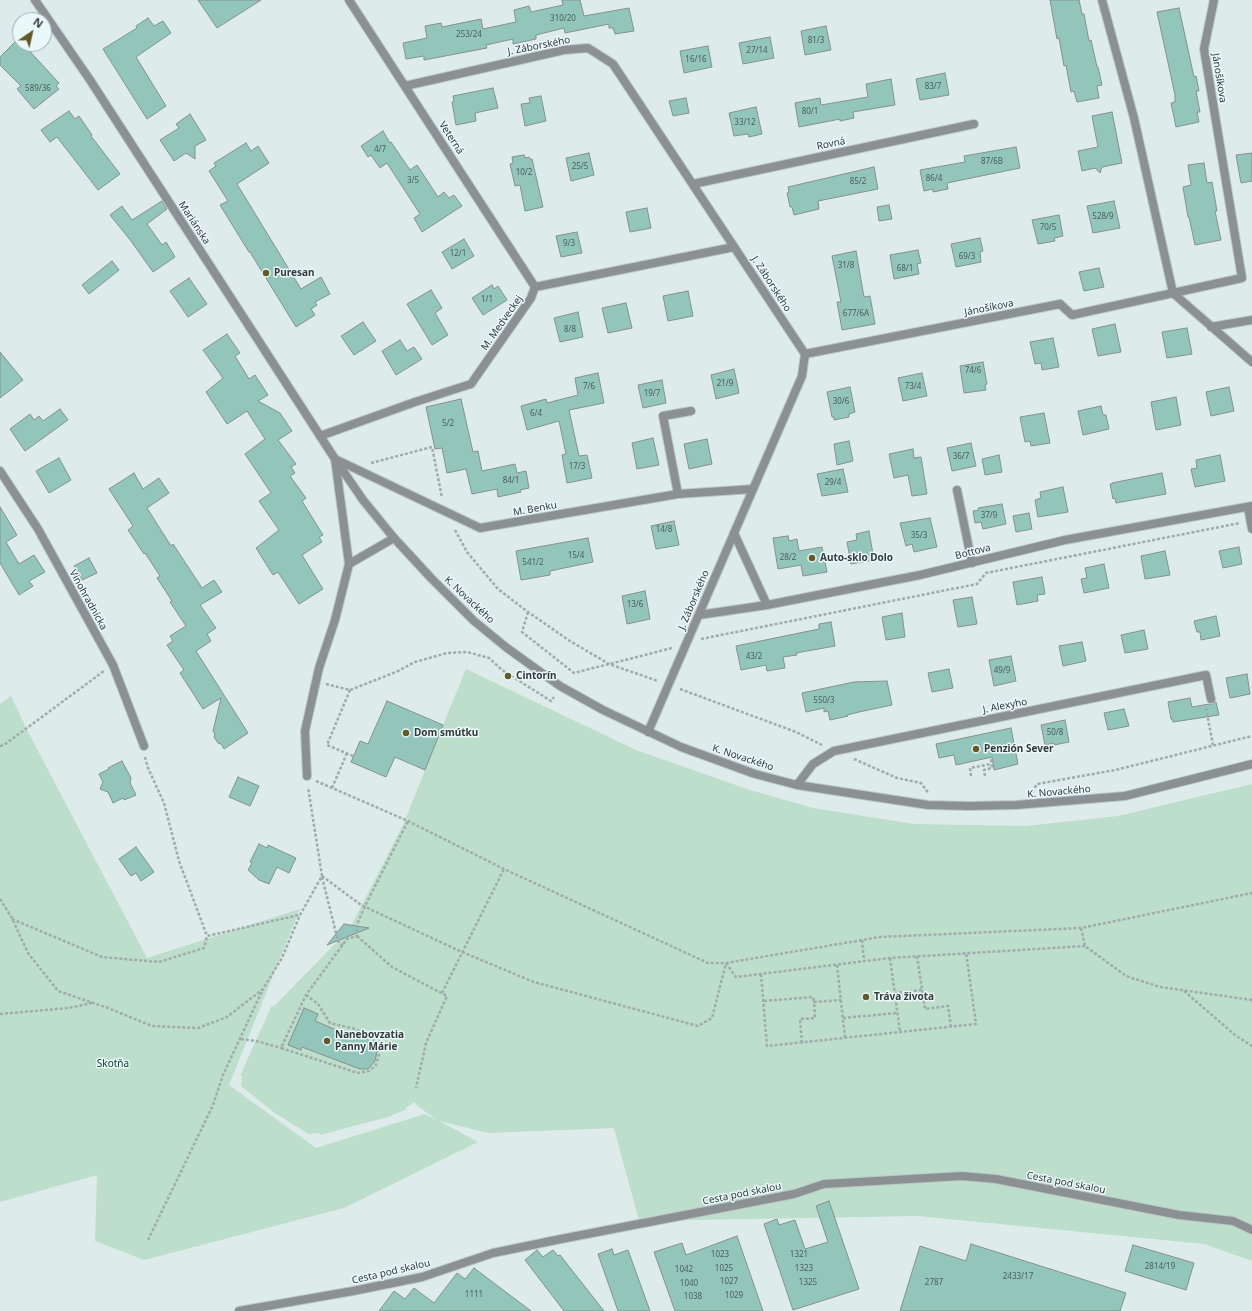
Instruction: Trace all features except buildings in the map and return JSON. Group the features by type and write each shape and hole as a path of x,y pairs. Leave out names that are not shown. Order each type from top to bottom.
{"street":[{"name":"Mariánska","path":"35,0 90,80 334,459"},
{"name":"Veterná","path":"350,0 535,287"},
{"path":"1102,0 1134,118 1173,293 1252,362"},
{"name":"Jánošíkova","path":"805,354 1060,304 1072,315 1242,278 1204,49 1214,0"},
{"name":"J. Záborského","path":"405,86 564,50 588,48 613,64 805,354 802,376 648,732"},
{"name":"Rovná","path":"692,184 974,124"},
{"path":"535,287 734,247"},
{"name":"M. Medveckej","path":"320,436 415,402 471,384 532,298 535,287"},
{"path":"1211,327 1252,320"},
{"path":"678,494 663,416 691,411"},
{"path":"307,776 305,731 319,668 335,620 349,564 334,459"},
{"name":"M. Benku","path":"334,459 480,528 678,494 753,489"},
{"name":"K. Novackého","path":"334,459 363,500 394,538 474,621 507,648 560,686 603,710 681,747 755,774 797,785 895,801 928,805 969,806 1016,805 1125,796 1252,764"},
{"name":"Vinohradnícka","path":"0,471 38,529 113,665 144,746"},
{"path":"957,490 972,562"},
{"path":"1250,507 1251,525"},
{"name":"Bottova","path":"699,615 767,605 920,575 1065,540 1250,507"},
{"path":"734,533 767,605"},
{"path":"349,564 394,538"},
{"name":"J. Alexyho","path":"797,785 813,764 834,751 1206,675 1211,699"},
{"name":"Cesta pod skalou","path":"239,1311 422,1277 493,1253 794,1194 824,1184 962,1176 996,1179 1179,1215 1233,1221 1252,1230"}],"path":[{"path":"366,464 432,447 445,512 468,552 498,589 570,641 609,664 796,732 834,751 897,778 921,783 930,795"},
{"path":"528,612 522,632 574,673 672,648 695,640 977,584 986,573 1251,525"},
{"path":"316,682 350,690 396,672 415,662 447,653 467,652 489,658 502,670 551,702 560,686"},
{"path":"0,746 4,745 113,665"},
{"path":"350,690 327,745 353,756"},
{"path":"1211,699 1205,700 1213,745"},
{"path":"1029,796 1038,784 1115,770 1252,736"},
{"path":"12,918 102,957 159,962 204,948 207,936 179,861 164,803 148,768 144,746"},
{"path":"332,788 347,753"},
{"path":"985,776 984,770 992,768 992,760"},
{"path":"971,776 970,768 991,764"},
{"path":"307,776 408,821 504,869 708,963 726,963 880,937 1081,928 1252,894"},
{"path":"307,776 322,876 338,942 343,946"},
{"path":"408,821 356,927 357,936 392,967 447,996 426,1044 416,1088"},
{"path":"442,993 504,869"},
{"path":"322,876 365,906 462,952 534,982 698,1026 712,1018 726,963"},
{"path":"148,1240 213,1105 223,1075 263,989 282,958 300,915 322,876"},
{"path":"0,899 12,918 28,953 58,991 108,1008 152,1026 198,1028 227,1017 263,989"},
{"path":"207,936 300,915"},
{"path":"1081,928 1084,946"},
{"path":"281,1048 306,995 347,940 357,936"},
{"path":"862,940 864,961"},
{"path":"726,963 736,977 890,958 966,952 1084,946 1126,976 1160,988 1252,1000"},
{"path":"762,974 767,1046 951,1027 976,1024 966,952"},
{"path":"917,956 925,1009 948,1006 951,1027"},
{"path":"890,958 900,1032"},
{"path":"837,965 845,1038"},
{"path":"894,993 922,990"},
{"path":"1182,990 1236,1035 1252,1046"},
{"path":"241,1039 256,1041 281,1048 358,1073 369,1071 376,1065 379,1054 372,1037 355,1029 330,1023 318,1004 306,995"},
{"path":"764,1001 813,997 815,1018 800,1019 802,1043"},
{"path":"814,1002 841,1000"},
{"path":"0,1014 69,1008 92,1003"},
{"path":"843,1018 897,1013"}],"green space":[{"name":"Skotňa","path":"466,669 636,750 750,790 813,808 914,824 1026,826 1118,816 1252,784 1252,1261 1204,1244 918,1216 639,1221 614,1128 489,1133 439,1121 478,1142 344,1208 144,1260 95,1241 97,1175 0,1202 0,704 11,696 27,730 147,958 300,909 229,1085 316,1148 425,1114 437,1120 414,1102 406,1108 407,1109 388,1117 320,1135 319,1133 310,1135 275,1113 241,1086 242,1076 240,1076 272,1005 273,1007 341,938 342,939 355,934 353,926 351,926 403,825"}],"place":[{"name":"Puresan","path":"266,273"},
{"name":"Auto-sklo Dolo","path":"812,558"},
{"name":"Cintorín","path":"508,676"},
{"name":"Dom smútku","path":"406,733"},
{"name":"Penzión Sever","path":"976,749"},
{"name":"Tráva života","path":"866,997"},
{"name":"Nanebovzatia Panny Márie","path":"327,1041"}]}
